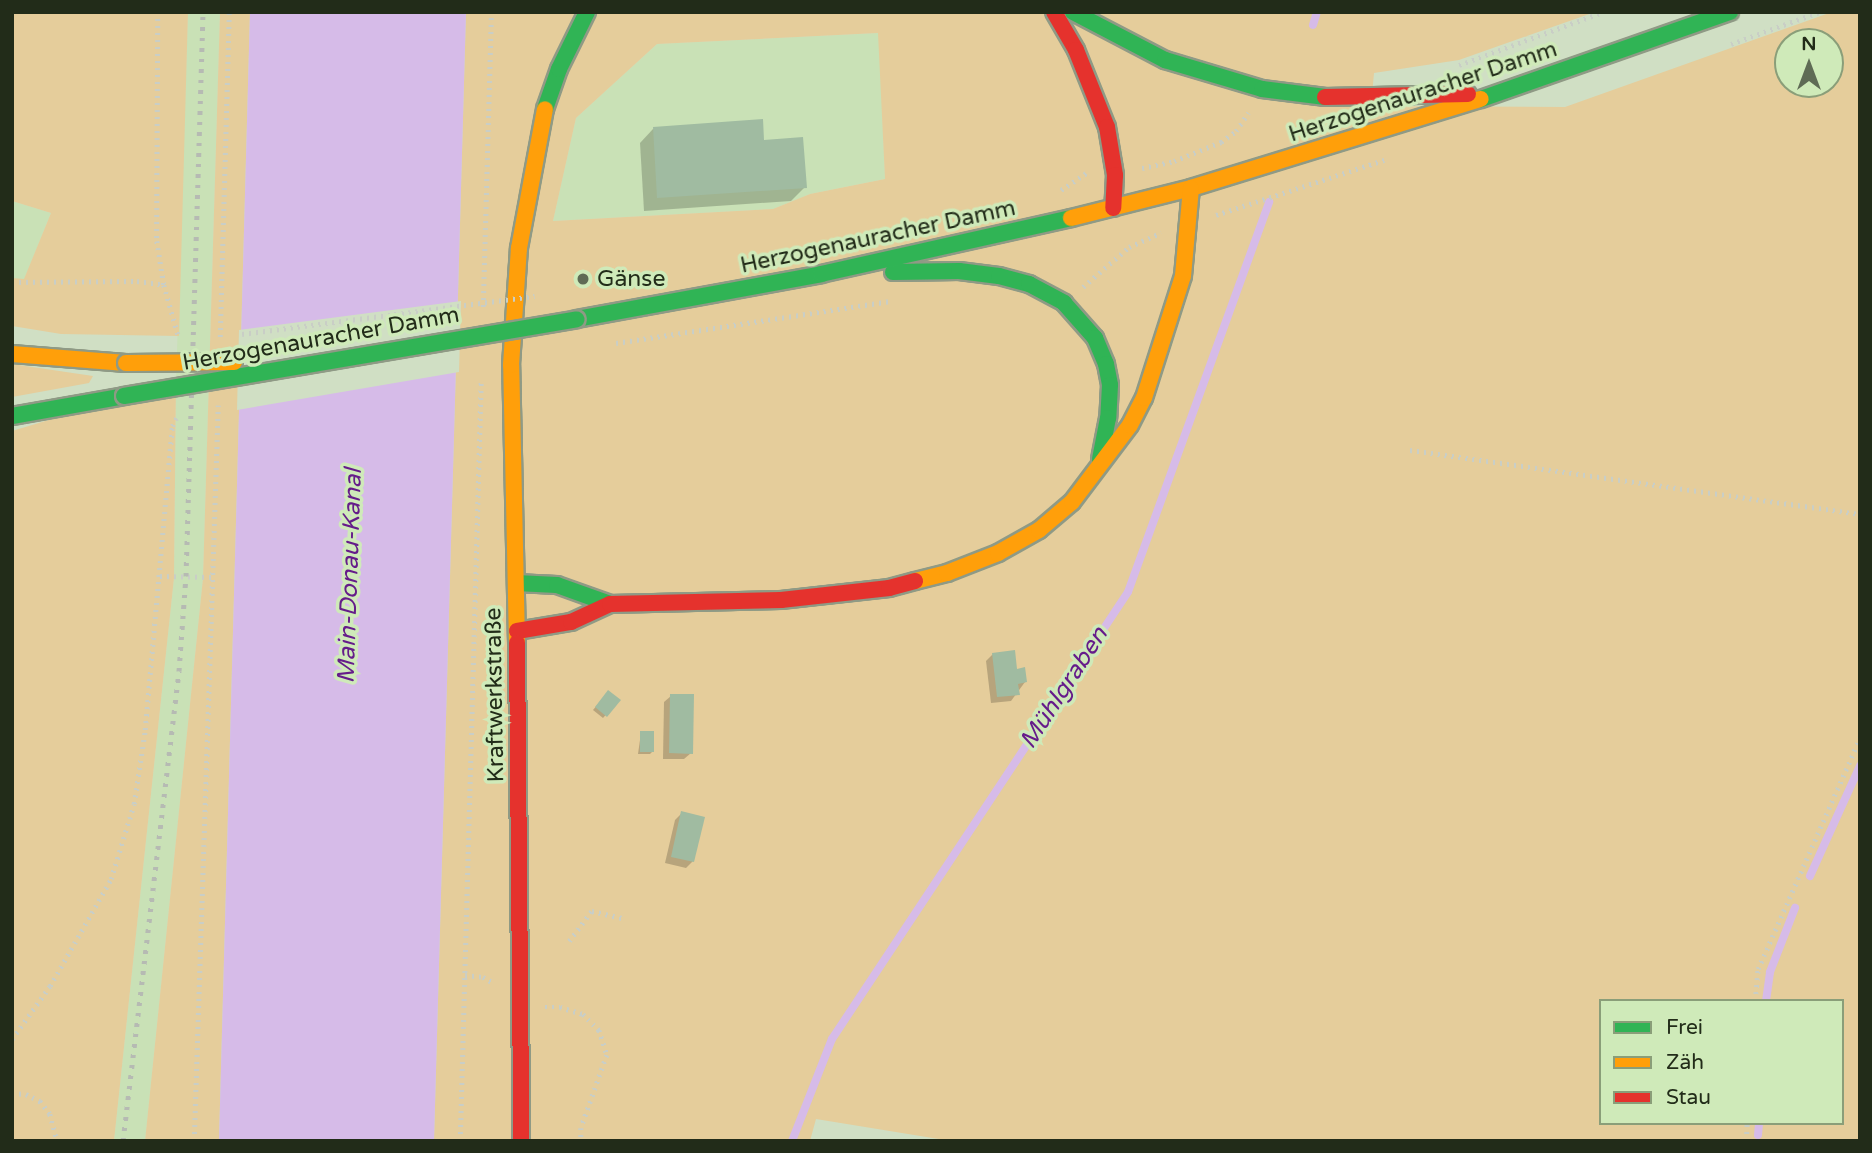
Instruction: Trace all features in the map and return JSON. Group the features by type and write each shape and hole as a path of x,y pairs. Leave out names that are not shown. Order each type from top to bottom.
{"main road":[{"name":"Kraftwerkstraße","path":"521,1141 517,631 511,365 519,248 540,124 559,69 587,12"},
{"path":"1054,12 1076,50 1107,127 1115,175 1113,208"},
{"path":"1073,12 1165,60 1262,89 1329,97 1500,93"},
{"name":"Herzogenauracher Damm","path":"12,416 577,319 821,274 1113,208 1191,188 1500,93 1730,12"},
{"path":"516,583 557,585 610,604 835,597 889,588 947,573 998,553 1039,530 1072,502 1130,425 1160,354 1183,276 1190,225 1191,188"},
{"path":"821,274 959,271 999,276 1028,284 1064,303 1095,338 1106,365 1110,385 1104,446 1096,473"},
{"path":"12,354 47,359 126,363 329,361"},
{"path":"517,631 571,622 610,604"}],"path":[{"path":"158,12 157,241 164,285 182,348"},
{"path":"220,343 229,12"},
{"path":"483,316 491,12"},
{"path":"12,282 137,281 164,285"},
{"path":"235,335 537,295"},
{"path":"211,338 223,337"},
{"path":"175,341 187,340"},
{"path":"460,1141 481,372"},
{"path":"194,1141 219,398"},
{"path":"12,1039 50,986 98,903 111,879 125,840 134,804 145,730 172,426 180,412"},
{"path":"1410,450 1860,514"},
{"path":"160,576 214,577"},
{"path":"1755,999 1758,969 1860,738"},
{"path":"569,941 592,911 624,918"},
{"path":"560,1007 583,1014 598,1030 607,1055 581,1128 581,1141"},
{"path":"12,1093 26,1094 40,1101 50,1114 57,1141"}],"shaded area":[{"path":"12,12 188,12 179,336 61,334 12,326 12,278 24,279 51,213 12,201"},
{"path":"188,12 220,12 203,578 145,1141 114,1141 174,578 176,382"},
{"path":"220,12 250,12 219,1141 145,1141 203,578"},
{"path":"466,12 1595,12 1459,60 1374,73 1371,106 1565,107 1774,33 1774,98 1844,98 1844,28 1787,28 1832,12 1860,12 1860,1141 951,1141 816,1119 810,1141 434,1141","holes":["878,33 885,179 810,194 773,209 553,221 576,118 657,44"]},
{"path":"879,33 885,179 810,194 773,209 553,221 576,118 657,44"},
{"path":"12,201 51,213 24,280 12,278"},
{"path":"12,364 93,376 89,383 12,397"},
{"path":"176,382 174,578 114,1141 12,1141 12,431"}],"water":[{"name":"Main-Donau-Kanal","path":"250,12 466,12 434,1141 219,1141"}],"pier":[{"path":"461,301 459,372 237,410 239,330"}],"building":[{"path":"763,119 764,140 803,137 807,188 657,198 653,127"},
{"path":"1015,650 1017,669 1025,667 1027,682 1018,684 1020,695 997,697 992,653"},
{"path":"608,690 621,700 607,717 595,707"},
{"path":"670,694 694,694 693,754 669,753"},
{"path":"640,731 654,731 654,752 640,752"},
{"path":"681,811 705,817 694,862 671,857"}],"waterway":[{"path":"1313,25 1317,12"},
{"name":"Mühlgraben","path":"792,1141 832,1039 1128,592 1269,202"},
{"path":"1810,876 1860,766"},
{"path":"1766,999 1770,972 1795,908"},
{"path":"1758,1135 1759,1125"}],"railway":[{"path":"123,1141 179,671 186,576 203,12"}],"traffic: fast":[{"path":"545,109 559,69 587,12"},
{"path":"1073,12 1165,60 1262,89 1325,97"},
{"path":"1481,99 1730,12"},
{"path":"577,319 821,274 1071,218"},
{"path":"893,272 959,271 999,276 1029,284 1064,303 1095,338 1106,364 1110,385 1108,418 1100,459"},
{"path":"124,396 577,319"},
{"path":"12,416 124,396"},
{"path":"516,583 557,585 610,604"}],"traffic: slow":[{"path":"1071,218 1191,188 1481,99"},
{"path":"517,643 511,365 519,248 545,109"},
{"path":"915,581 947,573 998,553 1039,530 1072,502 1130,425 1144,398 1183,276 1191,188"},
{"path":"12,354 126,363"},
{"path":"126,363 234,362"}],"traffic: jam":[{"path":"1054,12 1076,50 1107,127 1115,175 1113,208"},
{"path":"1325,97 1468,94"},
{"path":"517,631 571,622 610,604 781,600 889,588 915,581"},
{"path":"517,643 521,1141"}],"place":[{"name":"Gänse","path":"583,279"}]}
